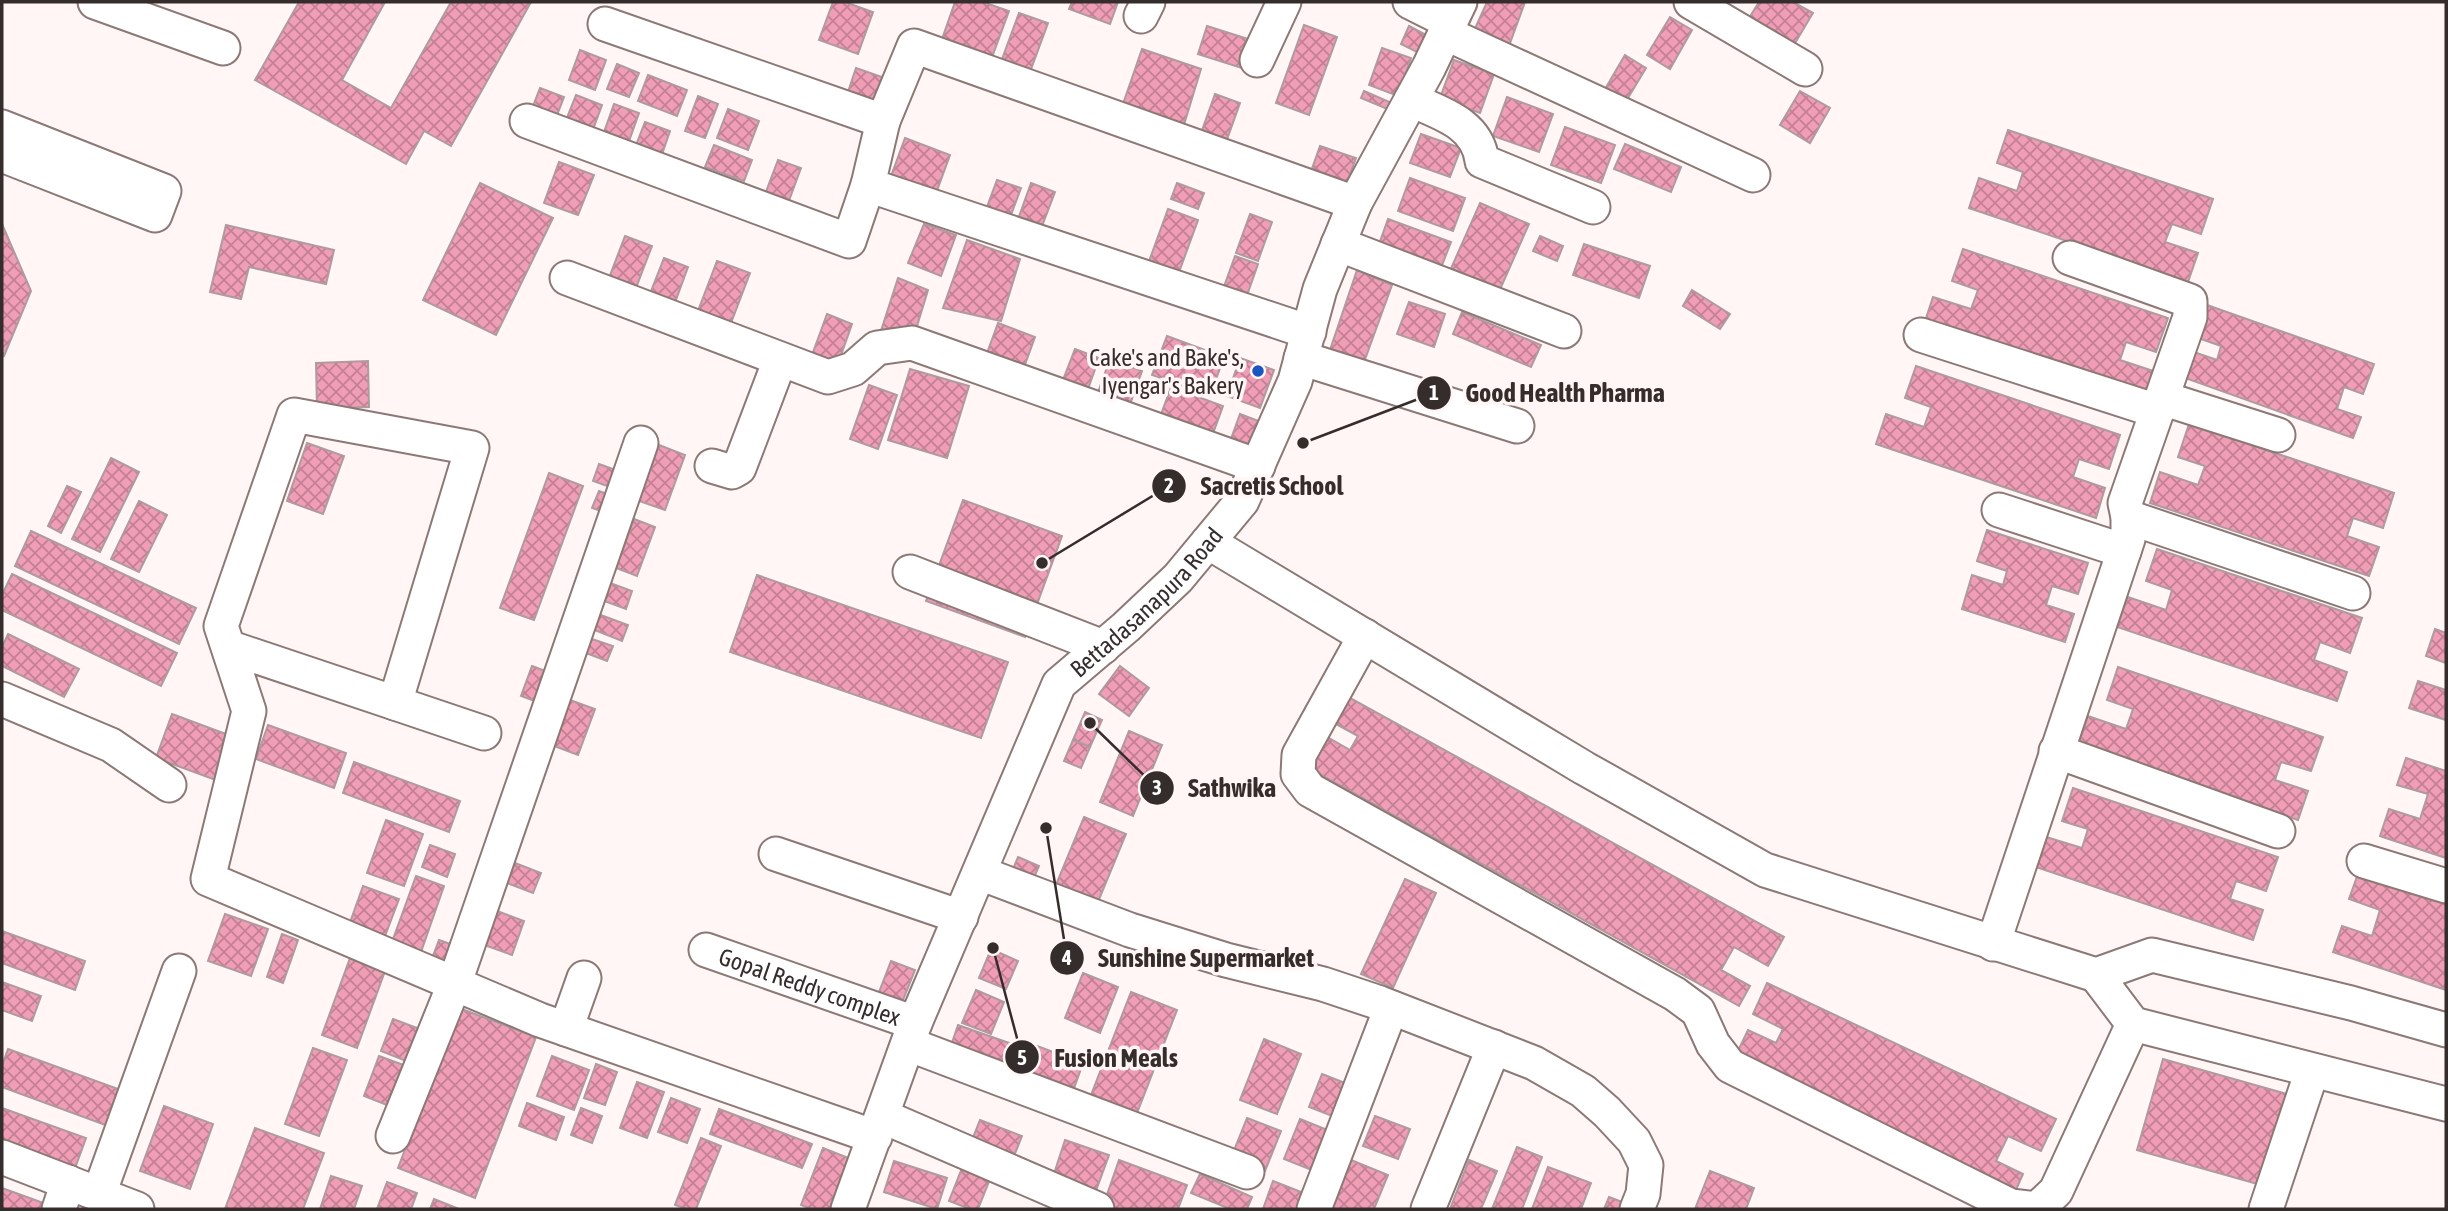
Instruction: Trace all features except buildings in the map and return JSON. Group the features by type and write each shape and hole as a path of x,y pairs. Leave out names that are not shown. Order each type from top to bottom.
{"street":[{"path":"95,2 223,48"},
{"path":"1257,60 1284,2"},
{"path":"1410,2 1452,19 1753,175"},
{"path":"1692,2 1805,69"},
{"name":"Bettadasanapura Road","path":"848,1209 912,1033 1059,684 1178,578 1242,501 1295,381 1320,289 1355,203 1452,19"},
{"path":"605,24 883,121"},
{"path":"527,121 849,241 868,185 883,121 914,46 1355,203"},
{"path":"1411,100 1465,126 1481,148 1482,162 1593,208"},
{"path":"2,127 164,191 155,215 2,155"},
{"path":"868,185 1305,345 1517,426"},
{"path":"1338,244 1564,331"},
{"path":"1993,944 2128,539 2125,503 2190,317 2190,301 2070,258"},
{"path":"567,278 828,377 853,369 877,348 912,343 1258,466"},
{"path":"1921,335 2159,405 2278,435"},
{"path":"712,466 732,472 739,468 780,359"},
{"path":"395,703 472,449 294,415 221,626 249,711 208,879 454,985 566,1029 879,1126 1097,1209"},
{"path":"393,1136 454,985 641,443"},
{"path":"1999,510 2124,551"},
{"path":"2128,517 2353,593"},
{"path":"1208,542 1584,768 1765,870 2096,975 2133,1024 2446,1104"},
{"path":"910,572 1102,647"},
{"path":"1365,636 1299,755 1298,774 1310,790 1675,993 1698,1012 1713,1044 1730,1066 2011,1206 2037,1209 2056,1191 2133,1024"},
{"path":"228,646 484,733"},
{"path":"2,699 111,745 169,785"},
{"path":"2056,751 2278,831"},
{"path":"776,853 961,917"},
{"path":"2364,861 2446,886"},
{"path":"980,873 1130,930 1226,960 1323,984 1534,1063 1583,1091 1634,1141 1646,1165 1644,1204"},
{"name":"Gopal Reddy complex","path":"706,950 1247,1172"},
{"path":"2096,975 2152,955 2351,1003 2446,1030"},
{"path":"99,1195 179,971"},
{"path":"566,1029 584,978"},
{"path":"1314,1209 1391,1008"},
{"path":"1428,1209 1494,1046"},
{"path":"2266,1209 2312,1071"},
{"path":"2,1157 63,1196 99,1195 137,1209"}],"place":[{"name":"Cake's and Bake's, Iyengar's Bakery","path":"1258,371"},
{"name":"Good Health Pharma","path":"1303,443"},
{"name":"Sacretis School","path":"1042,563"},
{"name":"Sathwika","path":"1090,723"},
{"name":"Sunshine Supermarket","path":"1046,828"},
{"name":"Fusion Meals","path":"993,948"}]}
